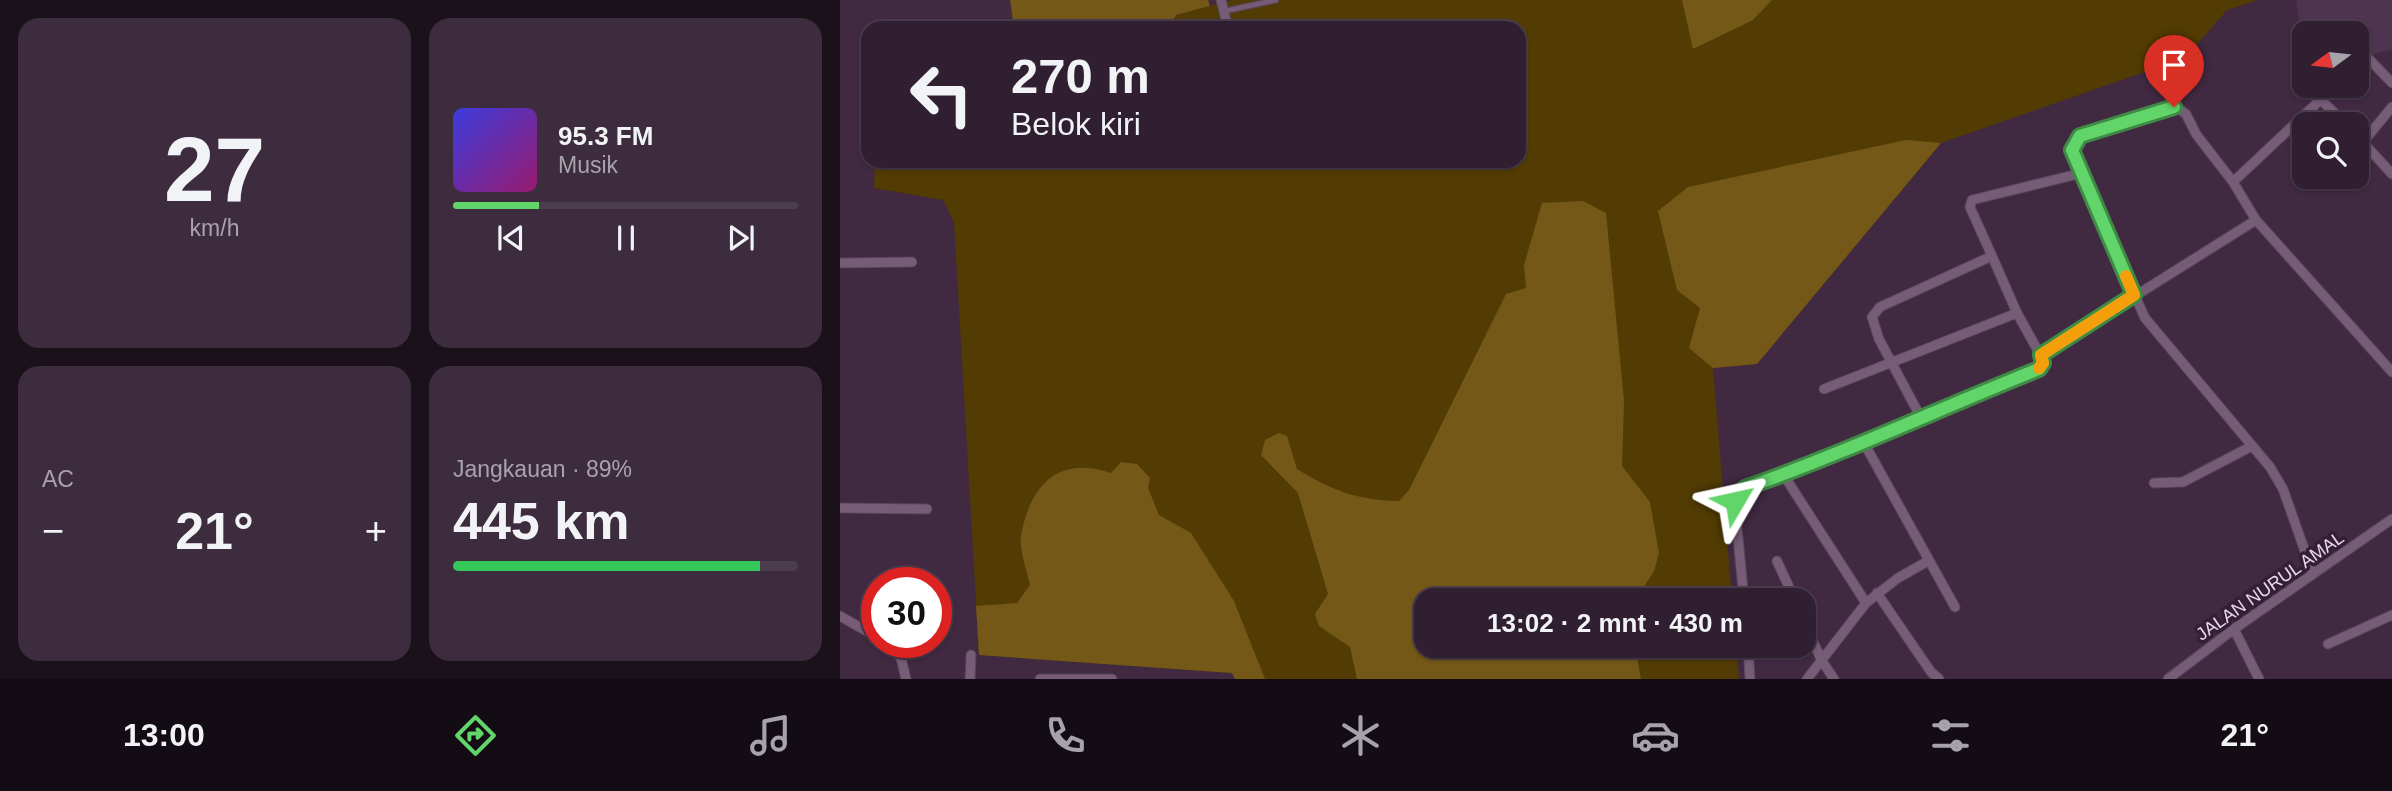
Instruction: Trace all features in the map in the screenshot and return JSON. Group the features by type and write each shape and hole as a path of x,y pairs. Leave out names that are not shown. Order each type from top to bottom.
{"street":[{"path":"1221,0 1226,21"},
{"path":"2370,60 2392,83"},
{"path":"2307,112 2322,101 2333,112"},
{"path":"2313,574 2283,489 2252,446 2158,337 2134,295 2072,150 2080,136 2174,107 2186,114 2196,134 2233,182 2256,220 2392,372"},
{"path":"2369,130 2392,107"},
{"path":"2233,182 2292,126"},
{"path":"2369,149 2392,174"},
{"path":"1743,588 1735,497 1745,488 1864,443 1920,416 2039,369 2043,363 2041,355 2017,313 1969,207 1972,200 2082,173"},
{"path":"2041,355 2256,220"},
{"path":"1920,416 1872,323 1874,311 1992,256"},
{"path":"840,263 912,262"},
{"path":"1825,389 2017,313"},
{"path":"1864,443 1955,607"},
{"path":"2154,482 2183,482 2252,446"},
{"path":"1783,474 1866,603"},
{"path":"840,508 928,509"},
{"name":"JALAN NURUL AMAL","path":"2168,679 2234,629 2392,519"},
{"path":"1777,561 1789,588"},
{"path":"1807,679 1866,603 1877,593 1928,561"},
{"path":"1877,593 1931,672 1939,679"},
{"path":"2328,643 2392,615"},
{"path":"840,616 861,628"},
{"path":"2234,629 2259,679"},
{"path":"1816,648 1834,679"},
{"path":"970,679 971,655"},
{"path":"901,658 906,679"},
{"path":"1749,658 1750,679"},
{"path":"1040,679 1112,679"}],"lane":[{"path":"1224,11 1276,0"}],"shaded area":[{"path":"1010,0 1208,0 1210,6 1176,15 1173,21 1013,21"},
{"path":"1232,0 2258,0 2227,10 2185,58 1941,143 1757,364 1713,368 1731,588 1414,588 1414,658 1737,658 1739,679 1235,679 1232,673 979,655 954,222 943,200 874,188 875,168 1526,168 1526,21 1173,21 1176,15"},
{"path":"1682,0 1772,0 1753,20 1693,49"},
{"path":"2296,0 2392,0 2392,50 2370,54 2370,21 2299,21"},
{"path":"1906,140 1941,143 1757,364 1713,368 1689,348 1700,308 1677,290 1658,211 1688,187"},
{"path":"1583,201 1606,213 1624,401 1622,466 1650,502 1659,553 1654,571 1643,588 1414,588 1414,658 1637,658 1641,679 1357,679 1350,647 1319,626 1315,614 1328,594 1298,493 1261,455 1265,440 1279,433 1287,436 1297,469 1334,489 1370,499 1399,501 1409,490 1506,294 1526,288 1524,265 1542,203"},
{"path":"1121,462 1137,464 1150,478 1148,488 1159,515 1191,533 1234,601 1265,679 1235,679 1232,673 979,655 976,606 1017,603 1030,585 1022,554 1021,536 1031,502 1039,489 1062,472 1076,468 1092,468 1111,473"}],"slow traffic":[{"path":"2039,368 2043,363 2041,355 2134,295 2126,276"}],"route":[{"path":"1735,501 1738,493 1745,488 1864,443 1907,421 2039,369 2043,363 2041,355 2134,295 2082,173 2072,156 2072,150 2074,142 2080,136 2137,116 2174,107"}]}
